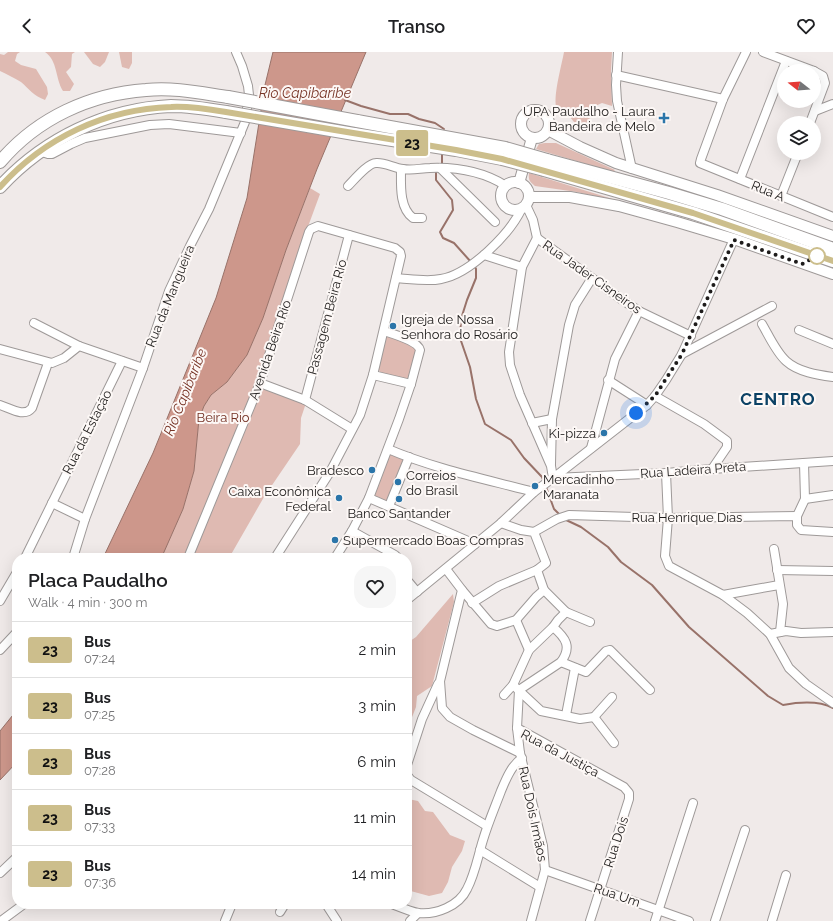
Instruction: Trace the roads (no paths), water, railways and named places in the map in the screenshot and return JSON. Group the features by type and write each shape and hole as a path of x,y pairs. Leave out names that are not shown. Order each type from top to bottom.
{"highway":[{"path":"0,162 20,140 41,125 84,103 114,94 147,90 173,90 228,97 357,121 503,153 545,165 693,213 833,261"},
{"path":"0,187 39,151 70,132 112,117 140,110 172,106 226,112 456,150 503,153"},
{"path":"545,165 669,193 722,209 833,249"}],"main road":[{"path":"536,109 544,113 549,121 548,130 541,137 532,138 524,133 521,124 524,115 531,110 536,109"},
{"path":"548,130 616,164 724,197 833,236"},
{"path":"519,183 532,138"},
{"path":"526,204 526,188 519,183 514,182 506,186 502,194 503,202 513,210 526,204 570,197 619,206 734,240 833,274"}],"street":[{"name":"Rua da Mangueira","path":"75,553 176,274 209,209 222,174 245,122 249,95 248,86 236,52"},
{"path":"618,52 616,75 618,101 632,169"},
{"path":"616,75 723,99 746,52"},
{"path":"762,52 796,64"},
{"path":"740,179 786,60"},
{"path":"821,75 823,76 825,83 821,94"},
{"name":"Rua A","path":"723,99 700,163 833,217"},
{"path":"815,111 833,104"},
{"path":"813,116 816,108"},
{"path":"39,151 52,154 85,138 106,132 150,125 169,124 241,133"},
{"path":"781,196 795,160"},
{"path":"348,186 368,167 375,163 401,169 440,168 476,173 492,178 506,186"},
{"path":"440,168 495,222"},
{"path":"401,169 402,190 406,210 413,218 422,218"},
{"path":"526,204 533,220 537,238 522,267 509,352 513,377 551,466"},
{"path":"278,553 330,472 360,415 373,375 396,278 422,280 442,279 468,268 484,255 512,225 526,204"},
{"name":"Avenida Beira Rio","path":"190,553 260,383 310,230 318,226 395,248 401,254 396,278"},
{"name":"Passagem Beira Rio","path":"305,400 349,235"},
{"name":"Rua Jader Cisneiros","path":"537,238 639,311 691,336"},
{"path":"412,596 501,523 534,492 647,405 655,396 682,354 734,240"},
{"path":"484,255 522,267"},
{"path":"547,482 551,466 552,419 572,312 580,295 592,278"},
{"path":"682,354 772,306"},
{"path":"591,448 608,380 620,347 639,311"},
{"path":"34,323 79,346 143,368"},
{"path":"762,324 781,355 790,365 814,374 833,377"},
{"path":"799,330 833,344"},
{"path":"338,553 352,531 369,498 411,384 419,348 411,341 384,331"},
{"path":"0,349 48,363 59,361 79,346"},
{"name":"Rua da Estação","path":"27,553 122,362"},
{"path":"0,404 24,414 29,412 32,408 48,363"},
{"path":"373,375 411,384"},
{"path":"608,380 647,405"},
{"path":"260,383 305,400 352,429"},
{"path":"655,396 704,424 727,441 727,447 712,469"},
{"path":"532,423 552,419"},
{"path":"388,449 433,466 534,492"},
{"path":"389,506 409,458"},
{"name":"Rua Ladeira Preta","path":"547,482 712,469 833,462"},
{"path":"804,463 805,499 797,516 797,525 801,530 833,532"},
{"path":"666,473 668,518 665,556 667,565 723,594 747,613 770,634 789,668 806,684 833,703"},
{"path":"805,499 833,495"},
{"path":"369,498 475,544"},
{"path":"52,503 86,519"},
{"name":"Rua Henrique Dias","path":"534,532 557,519 569,515 668,518 797,516"},
{"path":"472,603 499,586 537,570 546,563 534,532 521,530 501,523"},
{"path":"352,531 391,553"},
{"path":"774,549 783,604 780,632"},
{"path":"446,569 472,603 492,625 500,625 516,620 536,596 544,590"},
{"path":"537,570 544,590 566,612 590,622"},
{"path":"777,570 833,571"},
{"path":"0,601 12,581"},
{"path":"723,594 780,585"},
{"path":"412,586 417,592"},
{"path":"412,750 422,719 440,681 462,590"},
{"path":"517,728 516,687 529,650 566,612"},
{"path":"516,620 529,650"},
{"path":"504,695 561,662 567,653 566,643 560,633 553,627"},
{"path":"770,634 786,631 801,633 833,632"},
{"path":"561,662 586,672 608,649 611,650 650,690"},
{"path":"566,715 575,668"},
{"path":"406,909 418,913 441,910 457,903 469,887 487,826 511,771 521,755 446,714 441,703 440,681"},
{"path":"516,687 541,711 580,719 594,717 612,697"},
{"path":"594,717 614,743"},
{"name":"Rua da Justiça","path":"517,728 521,755"},
{"name":"Rua da Justiça","path":"517,728 624,787"},
{"name":"Rua Dois Irmãos","path":"521,755 543,846 545,870 531,921"},
{"path":"412,781 487,826"},
{"name":"Rua Dois","path":"590,921 629,799 629,793 624,787"},
{"path":"655,921 693,803"},
{"path":"715,921 745,830"},
{"path":"480,850 540,887"},
{"path":"0,873 12,864"},
{"name":"Rua Um","path":"545,870 689,921"},
{"path":"772,921 786,875"},
{"path":"1,921 17,909"},
{"path":"225,921 230,909"},
{"path":"329,909 337,921"},
{"path":"410,921 418,913"}],"water":[{"name":"Rio Capibaribe","path":"273,52 366,52 317,169 286,250 263,318 247,355 227,382 211,395 204,406 199,419 194,471 183,509 163,553 105,553 153,453 216,298 247,198 265,85"},
{"path":"12,716 12,767 0,780 0,731"}],"waterway":[{"path":"345,100 390,114 408,114 419,119 435,123 444,129"},
{"path":"442,154 442,164"},
{"path":"436,173 436,180 452,200 453,210 440,232 443,238 454,243 471,262"},
{"path":"474,265 476,269 476,278 461,319 460,338 470,367 476,399 485,424 511,440 524,458 542,477 544,483"},
{"path":"546,487 554,509 561,516"},
{"path":"564,519 581,527 608,547 621,562 652,585 689,627 768,696 783,705 815,703 827,705 833,708"}],"place":[{"name":"UPA Paudalho - Laura Bandeira de Melo","path":"664,118"},
{"name":"Igreja de Nossa Senhora do Rosário","path":"393,326"},
{"name":"Ki-pizza","path":"604,433"},
{"name":"Bradesco","path":"372,470"},
{"name":"Correios do Brasil","path":"398,482"},
{"name":"Mercadinho Maranata","path":"535,486"},
{"name":"Caixa Econômica Federal","path":"339,498"},
{"name":"Banco Santander","path":"399,499"},
{"name":"Supermercado Boas Compras","path":"335,540"}],"district":[{"name":"CENTRO","path":"778,399"}],"park label":[{"name":"Beira Rio","path":"223,417"}]}
